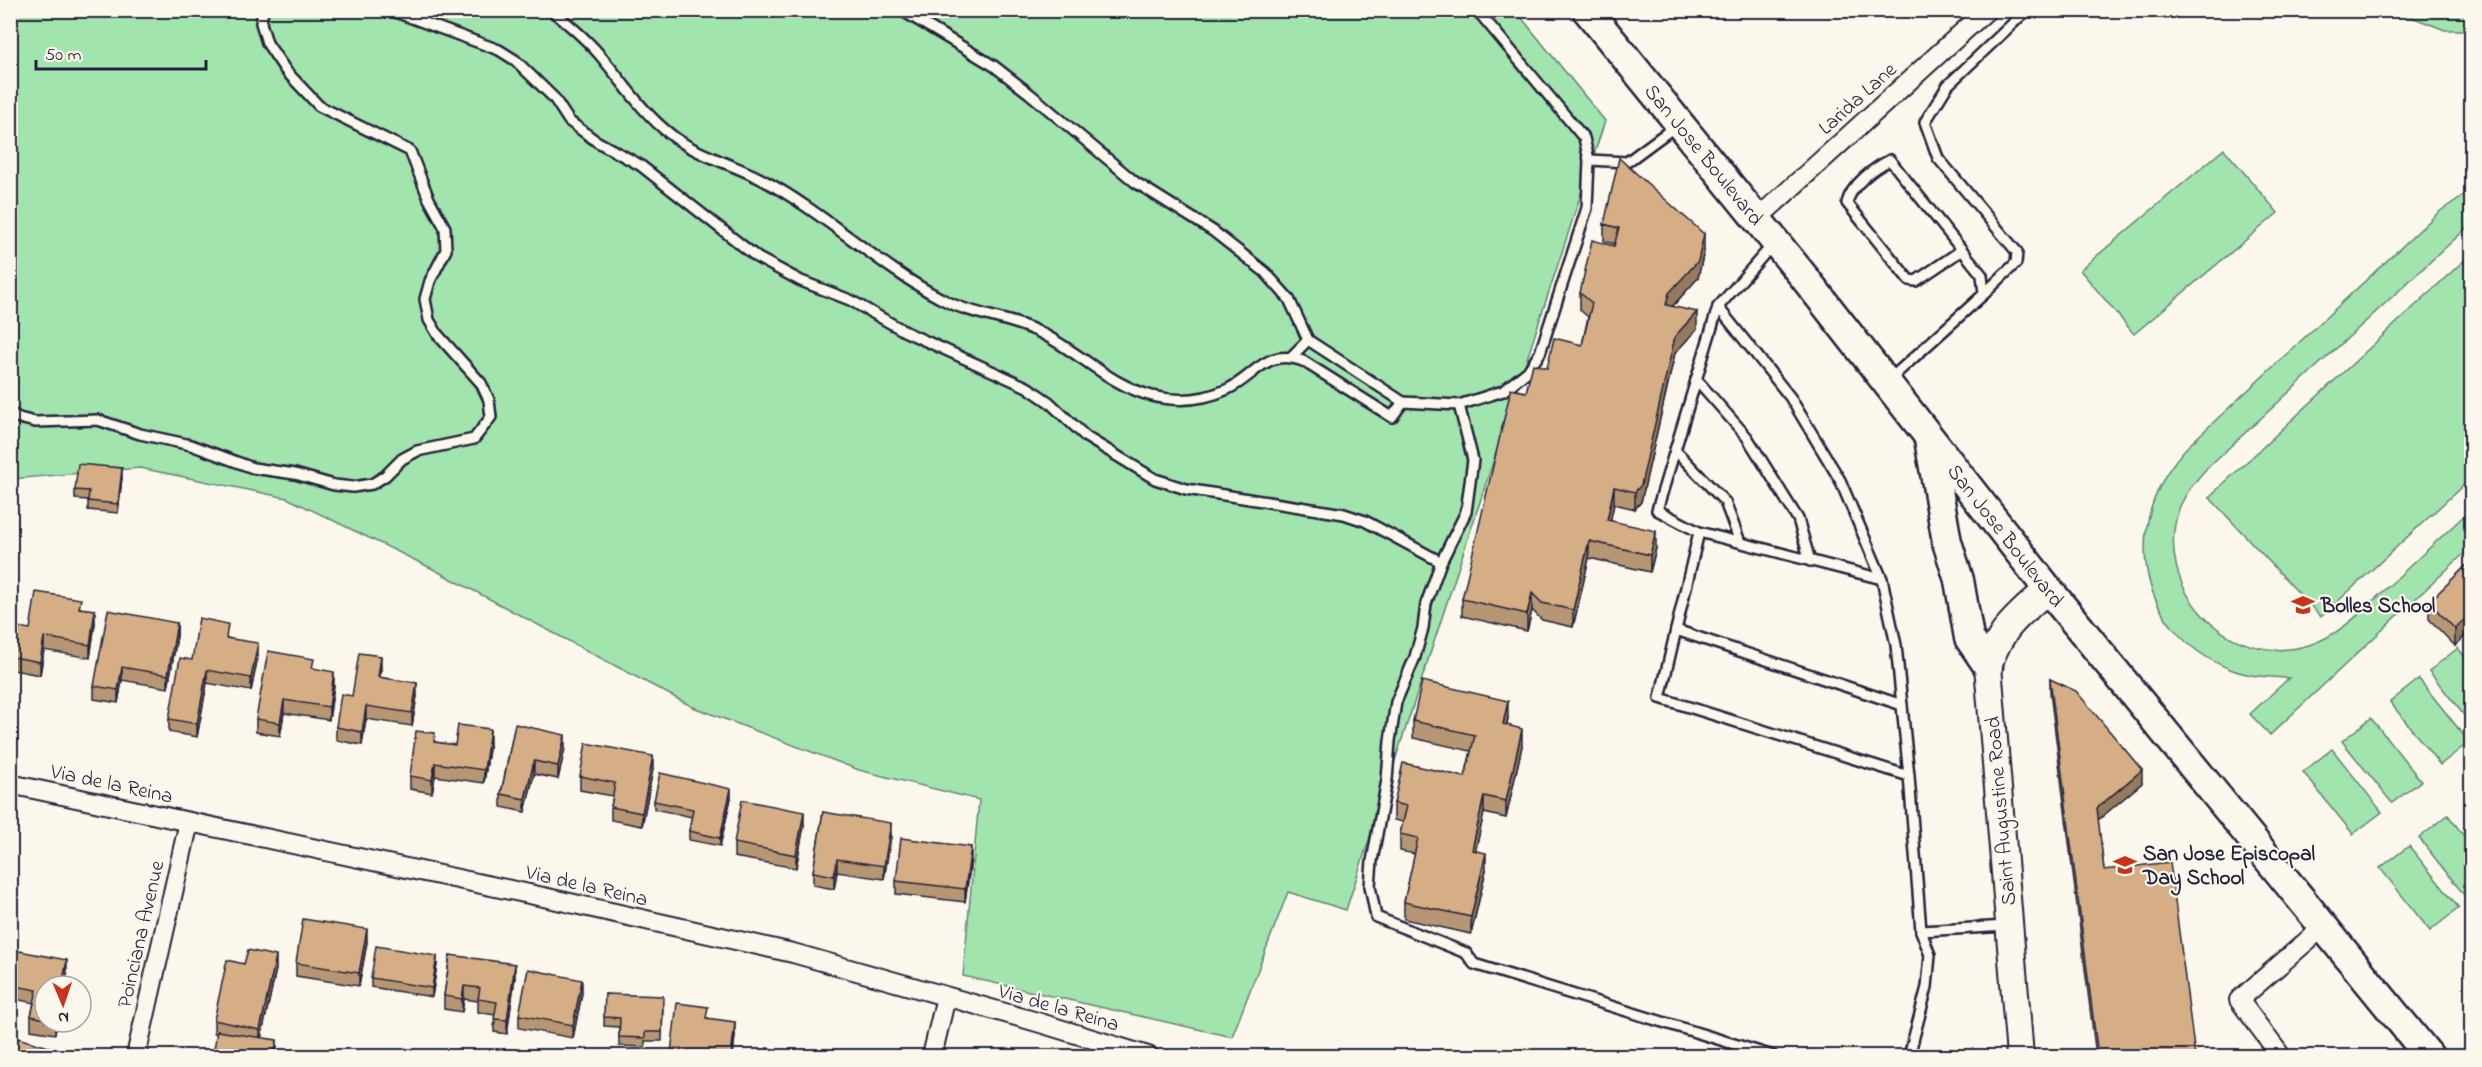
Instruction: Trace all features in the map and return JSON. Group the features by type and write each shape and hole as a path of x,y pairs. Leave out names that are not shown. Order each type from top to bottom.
{"main road":[{"name":"San Jose Boulevard","path":"1587,10 1887,381 2048,589 2429,1056"},
{"path":"1929,434 1947,542 1959,580 1969,638 1988,666"},
{"name":"Saint Augustine Road","path":"2020,1056 1988,666 1996,643 2014,619 2048,589"}],"street":[{"name":"Larida Lane","path":"1757,219 1987,10"},
{"name":"Via de la Reina","path":"10,784 793,953 1148,1056"},
{"name":"Poinciana Avenue","path":"136,1056 189,822"},
{"path":"2281,1056 2239,1000 2324,927"},
{"path":"933,1056 946,997"}],"lane":[{"path":"10,413 35,422 98,420 140,434 191,445 253,468 295,474 334,485 353,487 372,484 386,477 402,459 417,451 474,439 491,417 489,400 481,383 438,335 429,320 425,299 430,281 446,250 445,228 429,199 410,151 318,106 286,70 267,43 261,23 263,10"},
{"path":"390,10 499,50 515,60 554,98 569,121 596,141 640,165 758,258 801,281 850,300 906,332 1027,387 1049,402 1086,437 1155,479 1186,489 1344,513 1365,521 1441,562"},
{"path":"551,10 603,58 647,114 671,136 697,151 759,177 902,276 942,300 974,313 1040,332 1063,344 1099,371 1124,385 1152,396 1181,400 1207,397 1230,388 1275,358 1290,357 1303,361 1392,417 1403,402"},
{"path":"901,10 994,66 1135,182 1213,231 1256,265 1288,300 1308,340 1403,402 1459,405 1503,391 1528,371 1540,353 1587,208 1589,160 1584,138 1478,10"},
{"path":"1887,381 2016,263 2017,252 1938,158 1925,122 1948,84 2027,10"},
{"path":"1589,160 1627,162 1679,124"},
{"path":"1962,250 1916,281 1909,280 1847,203 1850,193 1890,160 1962,250 1982,275 1984,294"},
{"path":"1775,241 1718,307 1657,510 1699,532 1882,579"},
{"path":"1718,307 1790,398 1840,480 1882,579 1896,645 1921,931 1930,955 1928,987 1909,1056"},
{"path":"1290,357 1308,340"},
{"path":"1347,389 1358,372"},
{"path":"1696,379 1747,437 1798,519 1810,561"},
{"path":"1459,405 1473,460 1466,512 1441,562 1426,604 1423,628 1415,657 1396,702 1387,780 1372,861 1370,886 1376,917 1466,953 1473,964 1773,1056"},
{"path":"1675,450 1725,502 1740,542"},
{"path":"1699,532 1660,698 1909,776"},
{"path":"1676,630 1902,705"},
{"path":"1921,931 2009,926"}],"green space":[{"path":"11,11 1516,11 1605,121 1346,910 1288,892 1232,1037 963,976 979,800 859,770 693,707 433,569 287,498 140,468 11,479"},
{"path":"2396,11 2471,11 2471,30 2445,30"},
{"path":"2224,149 2278,213 2134,334 2080,270"},
{"path":"2471,190 2471,224 2207,468 2181,503 2174,539 2177,567 2187,593 2204,616 2225,634 2251,645 2279,650 2309,645 2343,627 2471,509 2471,547 2270,735 2250,714 2289,678 2252,675 2230,669 2198,651 2173,628 2156,601 2147,571 2145,539 2152,507 2165,476 2187,447 2439,212"},
{"path":"2471,254 2471,478 2321,617 2209,497"},
{"path":"2458,648 2471,665 2471,724 2429,671"},
{"path":"2419,679 2469,742 2440,765 2390,702"},
{"path":"2371,718 2421,781 2392,803 2342,741"},
{"path":"2332,749 2382,812 2353,834 2303,772"},
{"path":"2448,815 2471,845 2472,899 2469,901 2419,838"},
{"path":"2409,846 2459,908 2430,931 2380,868"}],"building":[{"path":"1619,158 1704,234 1698,261 1669,293 1666,305 1697,312 1675,336 1641,485 1635,492 1614,487 1607,520 1656,531 1650,555 1589,541 1573,610 1542,603 1532,593 1527,614 1462,599 1511,389 1526,392 1533,364 1547,368 1554,338 1582,345 1592,303 1580,293 1592,240 1614,246 1619,228 1604,224"},
{"path":"78,464 122,468 118,504 88,501 89,491 75,490"},
{"path":"2472,560 2472,618 2469,615 2455,629 2429,602"},
{"path":"10,590 15,591 10,618"},
{"path":"36,592 81,599 79,608 95,610 90,645 44,637 40,662 13,657 18,627 30,629"},
{"path":"108,610 177,623 168,675 122,667 118,690 94,686"},
{"path":"199,618 228,624 226,638 258,643 251,678 207,670 197,724 169,719 180,658 192,660"},
{"path":"268,651 314,659 312,668 334,672 329,707 284,700 280,723 256,719"},
{"path":"359,653 381,656 378,677 417,683 412,713 366,706 362,732 336,727 341,694 352,696"},
{"path":"2050,679 2076,691 2142,770 2097,808 2104,870 2170,862 2195,1056 2098,1056"},
{"path":"1422,681 1508,701 1503,724 1522,729 1506,801 1484,796 1472,850 1486,853 1471,917 1404,902 1418,838 1400,834 1407,806 1394,803 1403,763 1465,777 1475,735 1413,721"},
{"path":"515,724 565,735 558,766 534,761 525,799 501,794"},
{"path":"458,725 490,729 484,770 435,763 432,780 410,776 416,731 435,733 434,742 455,745"},
{"path":"586,743 653,756 642,813 611,807 615,783 580,776"},
{"path":"660,773 731,789 720,838 689,831 693,809 654,801"},
{"path":"742,800 804,812 796,855 734,843"},
{"path":"823,812 891,823 884,866 837,859 834,876 813,872"},
{"path":"901,838 971,847 965,889 896,881"},
{"path":"303,919 367,929 359,973 296,963"},
{"path":"376,946 437,956 432,988 371,978"},
{"path":"14,950 67,960 64,974 33,974 33,989 10,985 10,969"},
{"path":"248,950 276,956 260,1030 214,1020 227,960 244,964"},
{"path":"450,955 515,964 507,1020 494,1019 497,1002 478,999 480,988 464,986 462,999 444,996"},
{"path":"528,969 582,980 573,1025 519,1015"},
{"path":"605,994 663,996 662,1032 645,1032 645,1038 619,1037 620,1018 604,1017"},
{"path":"677,1003 708,1007 706,1018 735,1022 731,1056 671,1053"},
{"path":"217,1031 277,1040 274,1056 213,1056"},
{"path":"10,1036 56,1049 54,1056 10,1056"},
{"path":"767,1048 797,1055 797,1056 766,1056"}],"place":[{"name":"Bolles School","path":"2303,605"},
{"name":"San Jose Episcopal Day School","path":"2125,865"}]}
